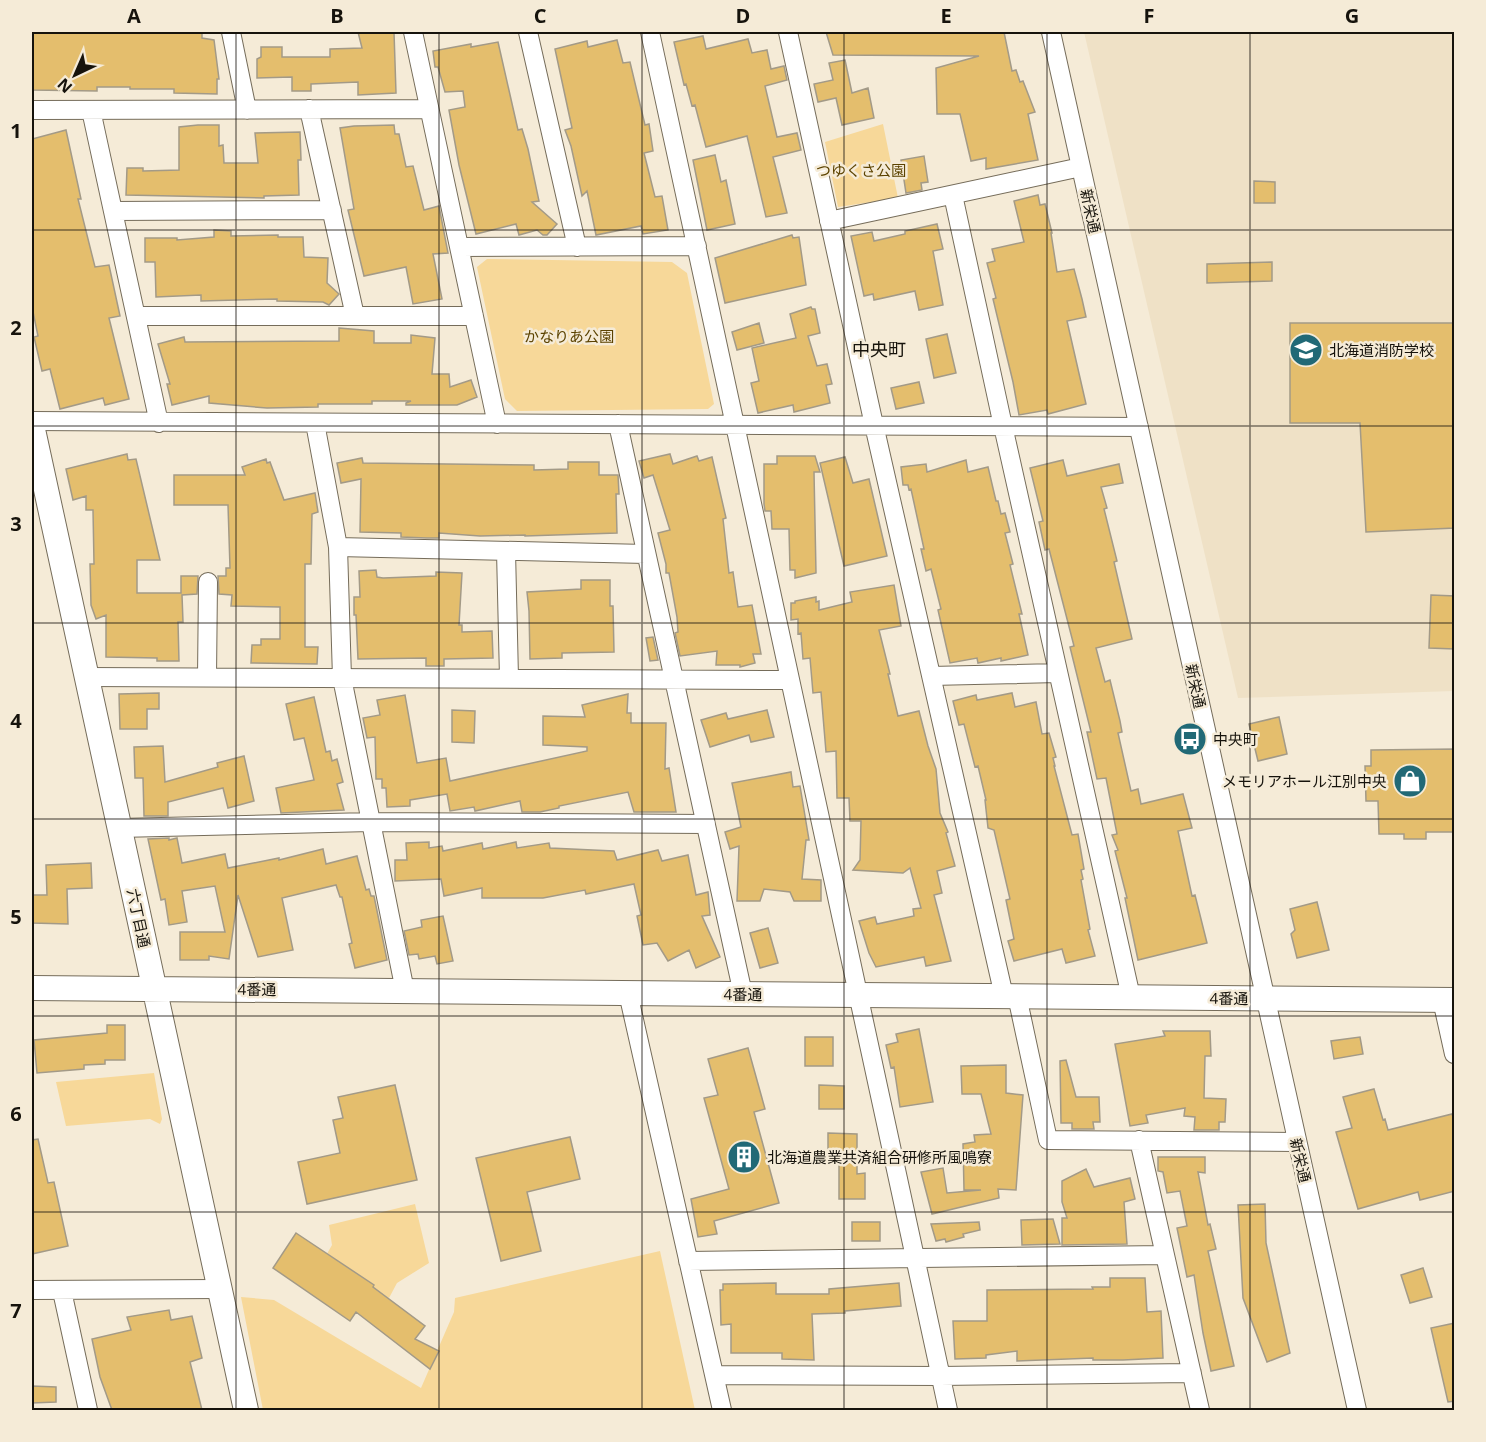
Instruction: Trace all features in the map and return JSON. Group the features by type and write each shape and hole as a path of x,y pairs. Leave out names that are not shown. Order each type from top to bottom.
{"street":[{"path":"231,32 248,110"},
{"path":"413,32 497,424"},
{"path":"528,32 577,247"},
{"path":"650,32 948,1410"},
{"path":"788,32 931,676 1048,1140 1297,1142"},
{"name":"新栄通","path":"1052,32 1357,1410"},
{"path":"309,109 355,316"},
{"path":"32,110 429,109"},
{"path":"91,110 159,423"},
{"path":"829,221 1082,167"},
{"path":"953,195 1131,997"},
{"path":"113,211 332,210"},
{"path":"459,247 697,246"},
{"path":"136,316 474,316"},
{"path":"32,423 1139,427"},
{"name":"六丁目通","path":"32,423 246,1410"},
{"path":"315,423 339,547 342,678 405,991"},
{"path":"618,424 743,994"},
{"path":"339,547 646,554"},
{"path":"507,551 509,678"},
{"path":"207,677 208,582"},
{"path":"931,676 1058,673"},
{"path":"86,676 790,680"},
{"path":"119,828 371,822 706,824"},
{"name":"4番通","path":"32,988 1448,999"},
{"path":"628,993 722,1410"},
{"path":"1448,999 1455,1054"},
{"path":"1138,1140 1200,1410"},
{"path":"688,1261 1165,1255"},
{"path":"32,1290 219,1289"},
{"path":"63,1291 88,1410"},
{"path":"714,1376 1192,1373"}],"shaded area":[{"name":"北海道消防学校","path":"1084,32 1454,32 1454,691 1238,698"}],"green space":[{"name":"つゆくさ公園","path":"883,124 898,198 838,207 825,142"},
{"name":"かなりあ公園","path":"487,259 672,262 687,273 714,404 708,409 517,411 505,399 477,267"},
{"path":"154,1073 162,1119 160,1124 150,1119 66,1126 56,1082"},
{"path":"415,1204 429,1263 397,1283 389,1298 324,1259 332,1245 329,1225"},
{"path":"660,1251 695,1410 263,1410 241,1297 274,1300 421,1388 454,1312 455,1298"}],"building":[{"path":"32,32 202,32 202,38 214,40 219,79 217,79 217,94 174,93 174,89 130,89 130,87 97,87 97,91 32,90"},
{"path":"358,32 394,32 396,93 358,95 358,82 311,84 311,91 292,91 292,77 257,78 257,59 261,57 261,47 282,47 282,57 330,57 330,49 362,48"},
{"path":"826,32 1004,32 1012,71 1016,70 1020,82 1023,81 1035,112 1028,114 1038,160 986,169 986,158 971,161 960,114 937,114 936,68 979,56 833,55"},
{"path":"703,36 706,49 748,39 752,53 767,50 771,69 784,66 787,80 765,86 777,137 797,133 801,150 773,157 787,213 766,217 747,136 706,147 695,105 692,106 686,84 684,85 674,42"},
{"path":"617,40 623,63 630,62 645,125 649,124 653,151 644,153 655,197 662,196 668,230 643,234 641,226 596,235 587,191 582,196 571,146 565,130 572,128 555,49 587,41 588,47"},
{"path":"498,42 518,130 522,129 528,149 539,201 532,202 557,224 547,235 537,230 519,235 516,224 476,234 459,165 449,110 465,107 463,91 445,92 438,67 435,67 433,51"},
{"path":"845,60 852,93 868,88 874,118 842,125 836,98 818,102 814,84 833,80 829,63"},
{"path":"219,125 219,146 223,145 224,163 258,163 255,133 300,132 299,195 264,196 264,198 126,195 127,168 143,168 143,171 179,170 179,127"},
{"path":"394,125 395,134 399,134 406,167 413,166 424,210 439,206 448,253 433,254 442,299 413,304 406,267 364,276 348,210 354,209 340,128"},
{"path":"66,130 81,199 78,199 95,267 109,265 120,316 109,318 129,399 105,405 103,398 60,409 50,369 42,371 34,337 38,336 32,307 32,139"},
{"path":"715,155 721,182 726,180 735,224 707,230 693,160"},
{"path":"924,156 928,182 921,183 922,190 906,193 901,160"},
{"path":"1254,181 1275,182 1275,203 1254,203"},
{"path":"1038,195 1040,205 1045,204 1052,233 1057,272 1074,269 1082,299 1086,317 1067,321 1086,404 1048,414 1047,410 1019,415 987,263 995,261 992,249 1024,242 1014,201"},
{"path":"937,224 943,249 933,251 943,305 919,310 915,291 874,300 873,294 864,296 851,236 872,232 874,241"},
{"path":"214,230 231,231 231,236 303,237 304,257 328,258 327,283 339,294 329,305 323,302 277,301 277,299 201,301 201,295 156,297 155,262 145,262 145,238 177,238 177,240 214,237"},
{"path":"792,235 793,238 799,237 806,285 725,303 715,258"},
{"path":"1272,262 1272,281 1207,283 1207,264"},
{"path":"811,307 815,309 820,333 808,336 817,366 827,364 832,384 826,385 830,403 794,412 793,405 758,413 751,383 759,381 752,348 796,338 790,314"},
{"path":"759,323 764,343 737,350 732,332"},
{"path":"1290,323 1455,323 1455,528 1366,532 1360,423 1290,423"},
{"path":"339,328 374,331 374,343 411,343 411,335 435,338 432,374 449,374 450,387 471,380 477,397 457,405 406,405 411,401 372,401 372,404 318,404 318,407 267,408 209,403 209,396 172,405 167,384 170,384 158,344 184,337 185,342 339,341"},
{"path":"947,334 956,373 934,378 926,339"},
{"path":"919,382 924,403 896,409 891,388"},
{"path":"127,454 128,460 136,459 160,560 137,560 137,593 181,593 181,576 198,576 197,594 182,595 183,622 178,622 179,661 106,657 106,615 96,619 91,605 90,564 94,564 93,510 86,510 86,496 73,500 66,469"},
{"path":"670,454 673,464 697,456 699,461 712,457 726,518 723,519 729,573 733,572 738,607 752,605 761,654 753,654 755,663 740,667 740,665 716,665 717,651 680,656 675,633 678,632 677,617 669,573 666,573 658,533 670,530 653,475 644,478 639,461"},
{"path":"777,456 815,456 820,472 814,472 816,573 795,578 795,570 790,570 789,529 772,529 771,511 765,511 764,464 777,464"},
{"path":"845,457 853,483 869,479 887,556 844,566 820,463"},
{"path":"362,458 363,463 534,465 534,470 568,469 568,462 599,462 599,475 618,475 617,533 480,536 439,533 439,538 427,538 401,537 401,533 360,532 361,479 341,483 337,463"},
{"path":"266,459 267,463 270,462 284,500 315,493 318,512 312,514 311,564 305,564 305,647 318,647 317,664 251,663 252,645 261,645 261,639 280,639 280,607 231,606 232,595 219,594 218,576 226,576 226,568 230,568 228,505 174,505 174,475 245,475 242,467"},
{"path":"966,460 968,472 988,467 996,501 998,501 1001,514 1005,513 1010,532 1005,533 1013,564 1010,565 1022,614 1019,614 1028,655 1001,661 1001,658 978,663 977,658 950,663 938,610 941,609 931,569 926,571 921,549 924,549 911,489 909,490 908,485 903,485 901,467 926,464 927,472"},
{"path":"1063,460 1067,476 1119,464 1123,483 1101,487 1117,561 1114,562 1132,639 1096,648 1105,682 1110,680 1120,721 1122,732 1118,733 1131,791 1138,789 1141,804 1183,794 1192,828 1178,831 1192,896 1195,895 1207,943 1138,960 1125,898 1127,898 1115,851 1118,850 1112,835 1117,834 1106,778 1097,779 1087,732 1091,732 1070,647 1074,646 1049,549 1045,550 1039,522 1043,521 1030,468"},
{"path":"376,570 377,577 383,578 436,576 436,572 462,573 459,625 462,625 462,632 492,631 493,658 444,659 444,666 426,666 426,658 358,659 354,597 360,597 359,571"},
{"path":"581,580 610,580 614,652 562,653 562,658 530,659 527,592 581,589"},
{"path":"894,585 901,626 879,630 898,716 919,711 936,769 940,813 948,832 946,833 955,866 937,871 942,893 934,895 951,961 926,966 924,957 876,967 859,921 875,917 877,924 914,916 913,909 921,908 910,868 903,873 853,870 860,860 861,821 850,821 849,798 837,798 836,751 826,752 821,692 813,693 810,658 803,659 801,633 798,634 798,619 791,620 791,603 816,597 816,602 819,601 819,610 852,602 850,592"},
{"path":"1431,595 1455,596 1455,649 1429,648"},
{"path":"653,637 658,660 650,661 646,638"},
{"path":"159,693 159,709 147,709 147,729 120,729 119,694"},
{"path":"1012,693 1015,707 1036,702 1042,734 1049,733 1056,757 1053,758 1054,766 1072,835 1078,834 1084,869 1081,870 1083,879 1081,880 1090,929 1088,930 1095,956 1066,963 1062,949 1014,961 1008,941 1014,939 1006,900 1010,899 994,830 988,828 986,800 978,766 975,767 964,724 959,725 953,701 976,695 977,700"},
{"path":"628,694 627,713 631,713 631,723 666,723 665,769 669,768 676,812 634,812 628,792 540,812 522,812 520,801 475,811 474,807 450,811 447,794 410,800 410,806 387,807 386,788 382,788 382,779 376,779 375,737 367,738 363,718 380,715 377,700 405,695 417,763 446,758 450,781 587,751 587,747 543,745 543,716 585,717 582,705"},
{"path":"314,697 326,752 330,751 332,761 337,759 343,782 337,784 344,810 281,813 276,788 314,780 304,738 294,740 286,704"},
{"path":"452,710 475,711 474,743 452,742"},
{"path":"767,710 774,737 751,742 749,735 710,747 701,720 726,713 728,719"},
{"path":"1279,717 1287,754 1258,761 1249,724"},
{"path":"163,746 165,782 218,767 217,763 244,756 254,801 228,808 223,788 168,802 168,816 144,816 143,778 135,778 134,747"},
{"name":"メモリアホール江別中央","path":"1455,749 1454,832 1426,832 1426,839 1404,839 1404,834 1379,834 1378,801 1366,801 1365,766 1371,766 1371,750"},
{"path":"791,772 793,787 800,786 809,840 806,840 802,879 821,880 821,901 794,901 790,892 764,889 760,901 737,901 739,846 730,849 725,832 741,827 732,783"},
{"path":"169,838 169,840 177,838 182,863 225,854 228,868 279,858 279,860 323,849 326,864 357,856 366,890 369,889 371,896 374,896 387,960 355,968 342,897 336,885 282,898 293,950 258,957 238,895 229,959 209,956 209,960 180,960 180,932 225,932 215,886 182,891 187,922 169,925 165,899 161,900 148,839"},
{"path":"429,842 429,848 442,846 443,851 482,843 483,849 516,842 517,848 549,843 550,848 614,851 617,860 658,850 662,861 688,855 696,895 708,892 710,915 702,916 720,957 696,968 689,950 668,961 657,943 643,945 637,916 641,915 634,884 586,894 585,890 543,898 482,898 482,888 444,896 441,879 395,881 395,860 407,860 406,843"},
{"path":"91,863 92,888 67,889 68,924 32,923 32,895 47,895 46,865"},
{"path":"1317,902 1329,950 1297,958 1291,934 1295,930 1290,909"},
{"path":"443,916 453,961 437,964 435,956 419,959 418,954 409,955 404,931 422,927 421,920"},
{"path":"768,928 778,963 760,968 750,933"},
{"path":"107,1025 125,1025 125,1060 105,1060 105,1064 84,1065 84,1069 37,1073 34,1040 107,1033"},
{"path":"919,1029 933,1102 900,1107 894,1067 891,1068 886,1045 898,1042 896,1034"},
{"path":"1163,1031 1210,1031 1211,1056 1205,1056 1204,1098 1226,1099 1225,1122 1219,1122 1219,1130 1194,1130 1195,1117 1184,1116 1185,1108 1146,1115 1148,1123 1130,1126 1115,1044 1165,1036"},
{"path":"805,1037 833,1037 833,1066 805,1066"},
{"path":"1360,1037 1363,1054 1334,1059 1331,1041"},
{"name":"北海道農業共済組合研修所風鳴寮","path":"748,1048 765,1109 754,1112 779,1203 714,1221 717,1234 698,1237 691,1199 729,1189 704,1098 718,1095 708,1059"},
{"path":"1066,1060 1076,1097 1099,1097 1100,1122 1093,1122 1094,1129 1072,1129 1072,1123 1061,1123 1060,1061"},
{"path":"1006,1065 1006,1093 1023,1095 1016,1190 998,1189 999,1198 932,1214 921,1172 943,1168 947,1193 981,1190 964,1190 963,1144 975,1142 974,1135 991,1134 981,1094 962,1094 961,1066"},
{"path":"395,1085 417,1180 307,1204 298,1162 340,1153 333,1120 343,1118 338,1097"},
{"path":"819,1085 844,1086 844,1109 819,1109"},
{"path":"1374,1089 1388,1130 1452,1114 1455,1123 1455,1191 1420,1200 1418,1192 1358,1209 1336,1132 1352,1128 1343,1097"},
{"path":"828,1133 857,1134 857,1174 865,1173 865,1199 839,1199 839,1151 828,1151"},
{"path":"570,1137 580,1179 527,1192 541,1251 501,1261 476,1158"},
{"path":"38,1139 48,1183 54,1182 68,1246 32,1254 32,1140"},
{"path":"1158,1157 1205,1157 1205,1173 1198,1172 1208,1225 1210,1224 1216,1249 1208,1251 1234,1366 1211,1371 1194,1275 1187,1277 1177,1228 1187,1226 1180,1191 1167,1193 1163,1172 1158,1171"},
{"path":"1086,1169 1094,1187 1130,1178 1135,1199 1124,1202 1127,1244 1062,1245 1062,1218 1067,1218 1062,1202 1062,1181"},
{"path":"1265,1204 1266,1243 1290,1353 1267,1362 1243,1298 1238,1205"},
{"path":"1053,1219 1060,1244 1022,1245 1021,1220"},
{"path":"852,1222 880,1222 880,1241 852,1241"},
{"path":"979,1222 980,1230 963,1234 964,1237 946,1242 945,1239 936,1241 931,1224"},
{"path":"296,1233 374,1285 373,1287 425,1326 415,1339 439,1351 430,1369 356,1312 350,1321 273,1268"},
{"path":"1423,1268 1432,1297 1410,1303 1401,1275"},
{"path":"1110,1278 1145,1278 1147,1312 1161,1311 1163,1358 1017,1361 1017,1351 986,1355 986,1358 955,1359 953,1321 987,1321 987,1290 1093,1289 1092,1287 1110,1287"},
{"path":"776,1283 776,1294 829,1294 829,1289 899,1283 901,1306 845,1311 845,1313 812,1314 814,1360 782,1359 782,1353 731,1353 731,1324 721,1325 720,1290 723,1290 723,1284"},
{"path":"169,1310 171,1320 192,1316 202,1358 190,1362 202,1410 112,1410 100,1377 92,1339 131,1330 127,1317"},
{"path":"1455,1323 1455,1401 1448,1402 1431,1328"},
{"path":"32,1386 56,1387 56,1402 32,1403"}],"place":[{"name":"北海道消防学校","path":"1306,350"},
{"name":"中央町","path":"1190,739"},
{"name":"メモリアホール江別中央","path":"1410,781"},
{"name":"北海道農業共済組合研修所風鳴寮","path":"744,1157"}],"district":[{"name":"中央町","path":"879,349"}]}
